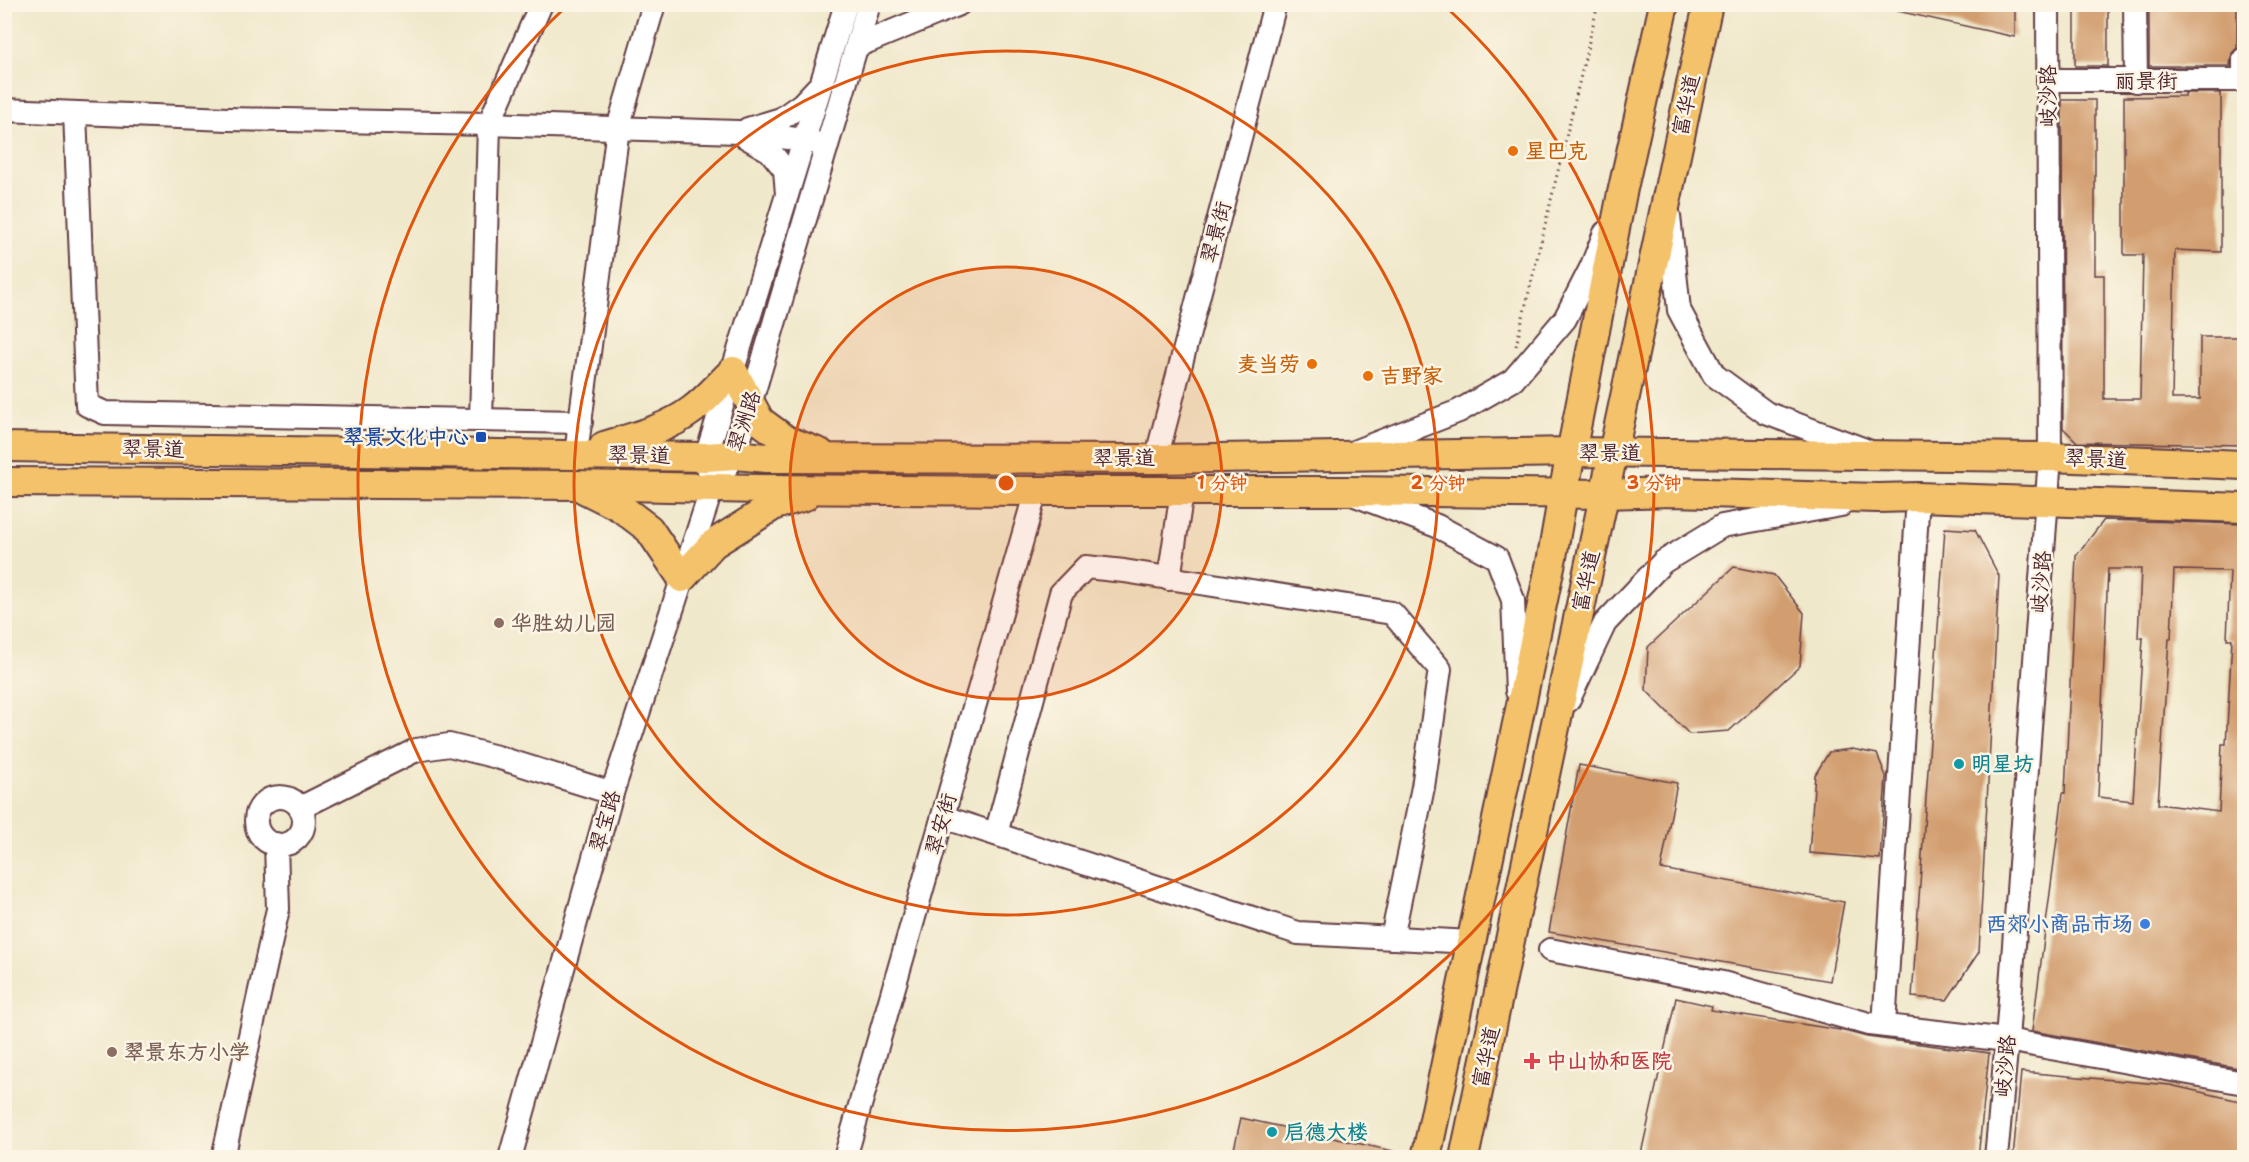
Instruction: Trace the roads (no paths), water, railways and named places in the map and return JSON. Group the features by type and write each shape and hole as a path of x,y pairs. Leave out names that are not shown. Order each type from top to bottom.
{"main road":[{"name":"富华道","path":"1426,1158 1552,557 1622,193 1664,4"},
{"name":"富华道","path":"1464,1158 1708,4"},
{"path":"576,454 639,436 672,423 693,410 733,370 760,422 786,440 832,458"},
{"name":"翠景道","path":"4,447 706,457 735,455 766,458 1156,459 1571,452 2050,457 2244,465"},
{"name":"翠景道","path":"4,482 577,485 1036,491 1563,494 1672,492 1878,498 1918,497 2244,508"},
{"path":"577,485 620,507 649,529 682,578 713,544 742,525 775,505 825,489"}],"street":[{"path":"480,420 489,124 541,4"},
{"path":"576,454 618,128 654,4"},
{"name":"翠洲路","path":"712,488 706,457 788,199 846,4"},
{"name":"翠洲路","path":"712,488 735,455 869,4"},
{"path":"857,46 959,4"},
{"name":"翠景街","path":"1156,459 1275,4"},
{"name":"岐沙路","path":"1996,1158 2007,1040 2050,457 2048,4"},
{"path":"2135,4 2136,81"},
{"path":"2244,58 2244,81"},
{"path":"738,132 782,119 802,104 824,80"},
{"name":"丽景街","path":"2048,80 2244,81"},
{"path":"4,110 228,119 738,132 806,140 827,146"},
{"path":"75,113 87,405 105,413 581,422"},
{"path":"738,132 770,151 785,170 788,199"},
{"path":"1349,454 1459,411 1513,380 1565,319 1591,268 1622,193"},
{"path":"1666,195 1679,310 1714,375 1766,413 1880,455"},
{"name":"翠宝路","path":"510,1158 612,794 712,488"},
{"name":"翠安街","path":"845,1158 1036,491"},
{"path":"1169,579 1182,491"},
{"path":"1346,491 1437,526 1497,558 1513,600 1518,724"},
{"path":"1884,1025 1918,497"},
{"path":"1555,729 1605,623 1663,562 1722,526 1878,498"},
{"path":"996,834 1061,593 1086,567 1392,614 1440,669 1424,787 1392,938"},
{"path":"300,808 416,750 449,745 498,757 612,794"},
{"path":"280,797 288,798 300,808 303,815 302,831 291,842 276,844 262,837 258,830 257,814 266,801 280,797"},
{"path":"944,817 1298,933 1472,942"},
{"path":"223,1158 278,909 276,844"},
{"path":"1550,950 1723,983 1869,1024 2007,1040 2244,1083"}],"place":[{"name":"星巴克","path":"1513,151"},
{"name":"麦当劳","path":"1312,364"},
{"name":"吉野家","path":"1368,376"},
{"name":"翠景文化中心","path":"481,437"},
{"name":"华胜幼儿园","path":"499,623"},
{"name":"明星坊","path":"1959,764"},
{"name":"西郊小商品市场","path":"2145,924"},
{"name":"翠景东方小学","path":"112,1052"},
{"name":"中山协和医院","path":"1532,1061"},
{"name":"启德大楼","path":"1272,1132"}]}
